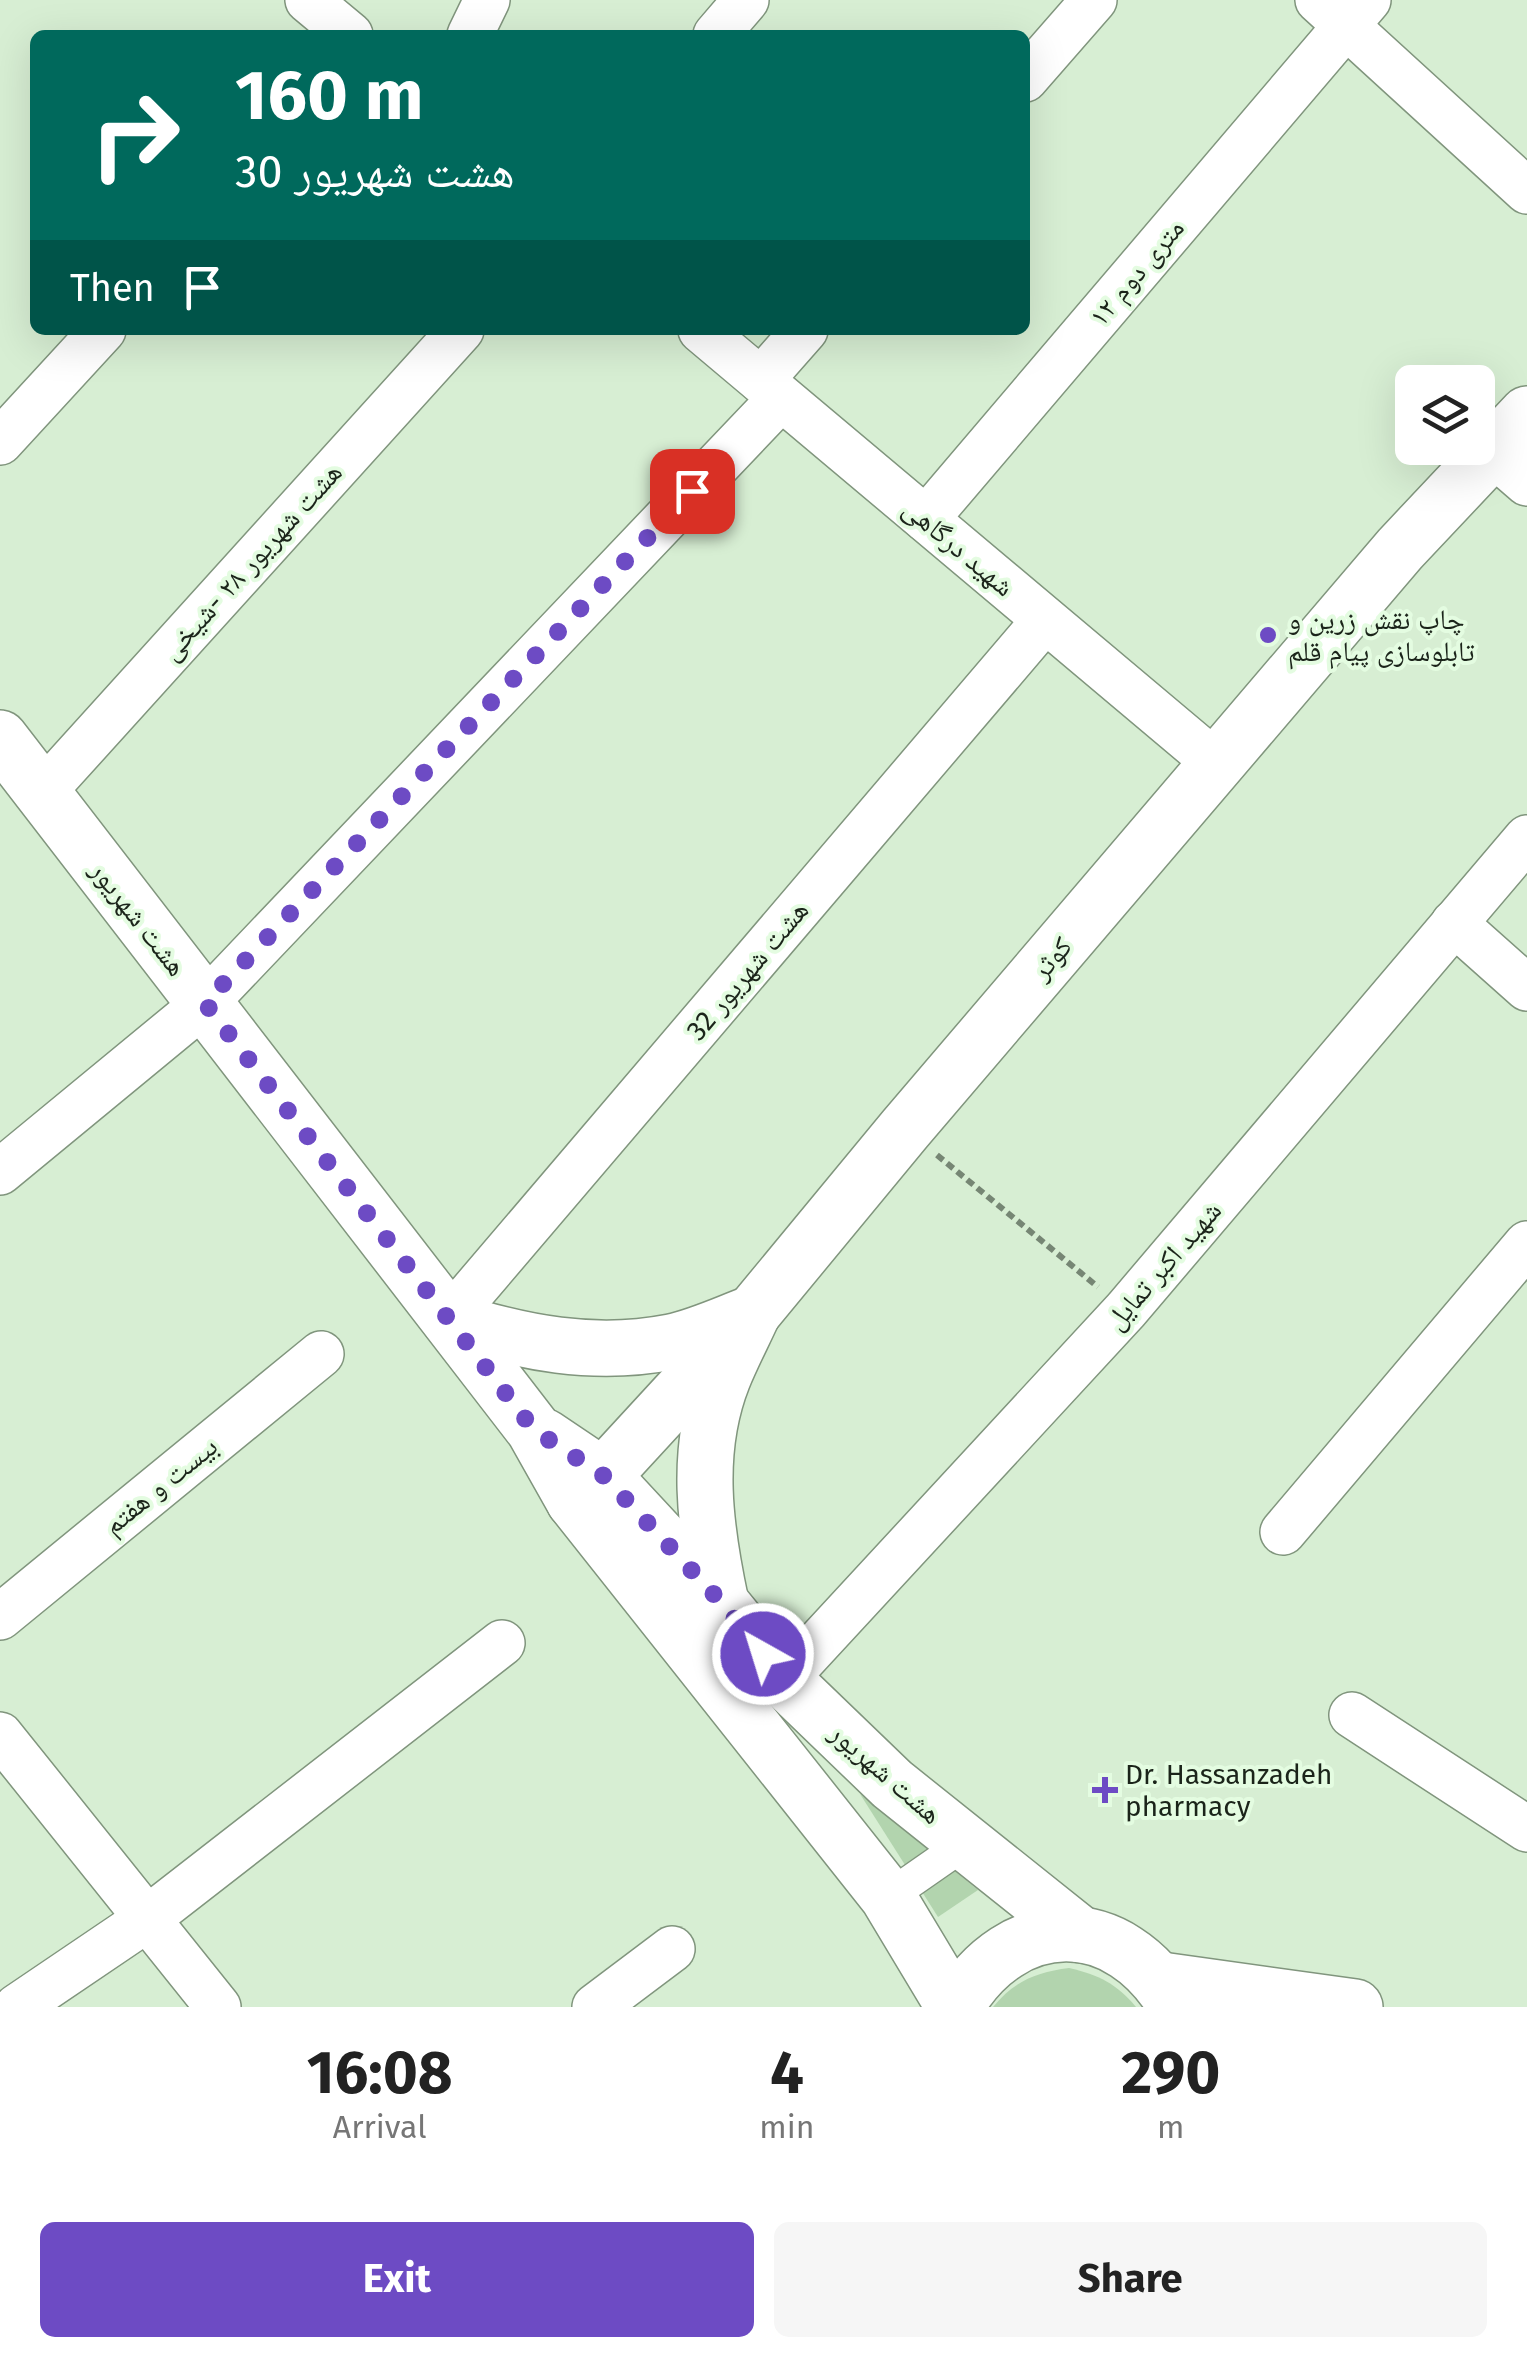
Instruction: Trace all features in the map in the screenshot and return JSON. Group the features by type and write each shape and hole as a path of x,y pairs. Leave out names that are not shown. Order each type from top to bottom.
{"main road":[{"name":"کوثر","path":"589,1488 752,1313 1400,549 1515,449"},
{"name":"هشت شهریور","path":"0,738 534,1430 589,1488 721,1602 784,1680 892,1784 1081,1935"},
{"path":"449,1319 508,1338 618,1348 674,1341 752,1313"},
{"path":"721,1602 706,1530 706,1454 722,1382 752,1313"},
{"name":"هشت شهریور","path":"589,1488 888,1897 955,2007"},
{"path":"955,2007 993,1959 1019,1944 1050,1935 1081,1935 1111,1943 1138,1958 1168,1994 1355,2007"}],"street":[{"path":"308,0 344,30"},
{"path":"473,30 488,0"},
{"path":"720,30 746,0"},
{"path":"1030,72 1094,0"},
{"path":"1344,8 1527,191"},
{"name":"۱۲ متری دوم","path":"926,519 1344,8"},
{"path":"0,442 98,335"},
{"name":"هشت شهریور ۲۸ -شیخی","path":"42,793 455,335"},
{"name":"شهید درگاهی","path":"707,335 1216,764"},
{"path":"0,1172 205,1003 771,389 801,335"},
{"name":"هشت شهریور 32","path":"449,1319 1045,620"},
{"name":"شهید اکبر تمایل","path":"784,1680 1126,1310 1527,838"},
{"path":"1454,923 1527,988"},
{"path":"1283,1532 1527,1244"},
{"name":"بیست و هفتم","path":"0,1617 321,1354"},
{"path":"17,2007 147,1918 502,1643"},
{"path":"1352,1714 1527,1829"},
{"path":"0,1735 218,2007"},
{"path":"888,1897 968,1842"},
{"path":"595,2007 672,1948"}],"path":[{"path":"905,1129 1126,1310"}],"green space":[{"path":"860,1794 978,1890 938,1917"},
{"path":"1069,1968 1107,1982 1136,2007 993,2007 1027,1979"}],"place":[{"name":"چاپ نقش زرین و تابلوسازی پیام قلم","path":"1268,635"},
{"name":"Dr. Hassanzadeh pharmacy","path":"1105,1790"}],"route":[{"path":"692,491 205,1003 534,1430 604,1476 721,1602 763,1654"}]}
